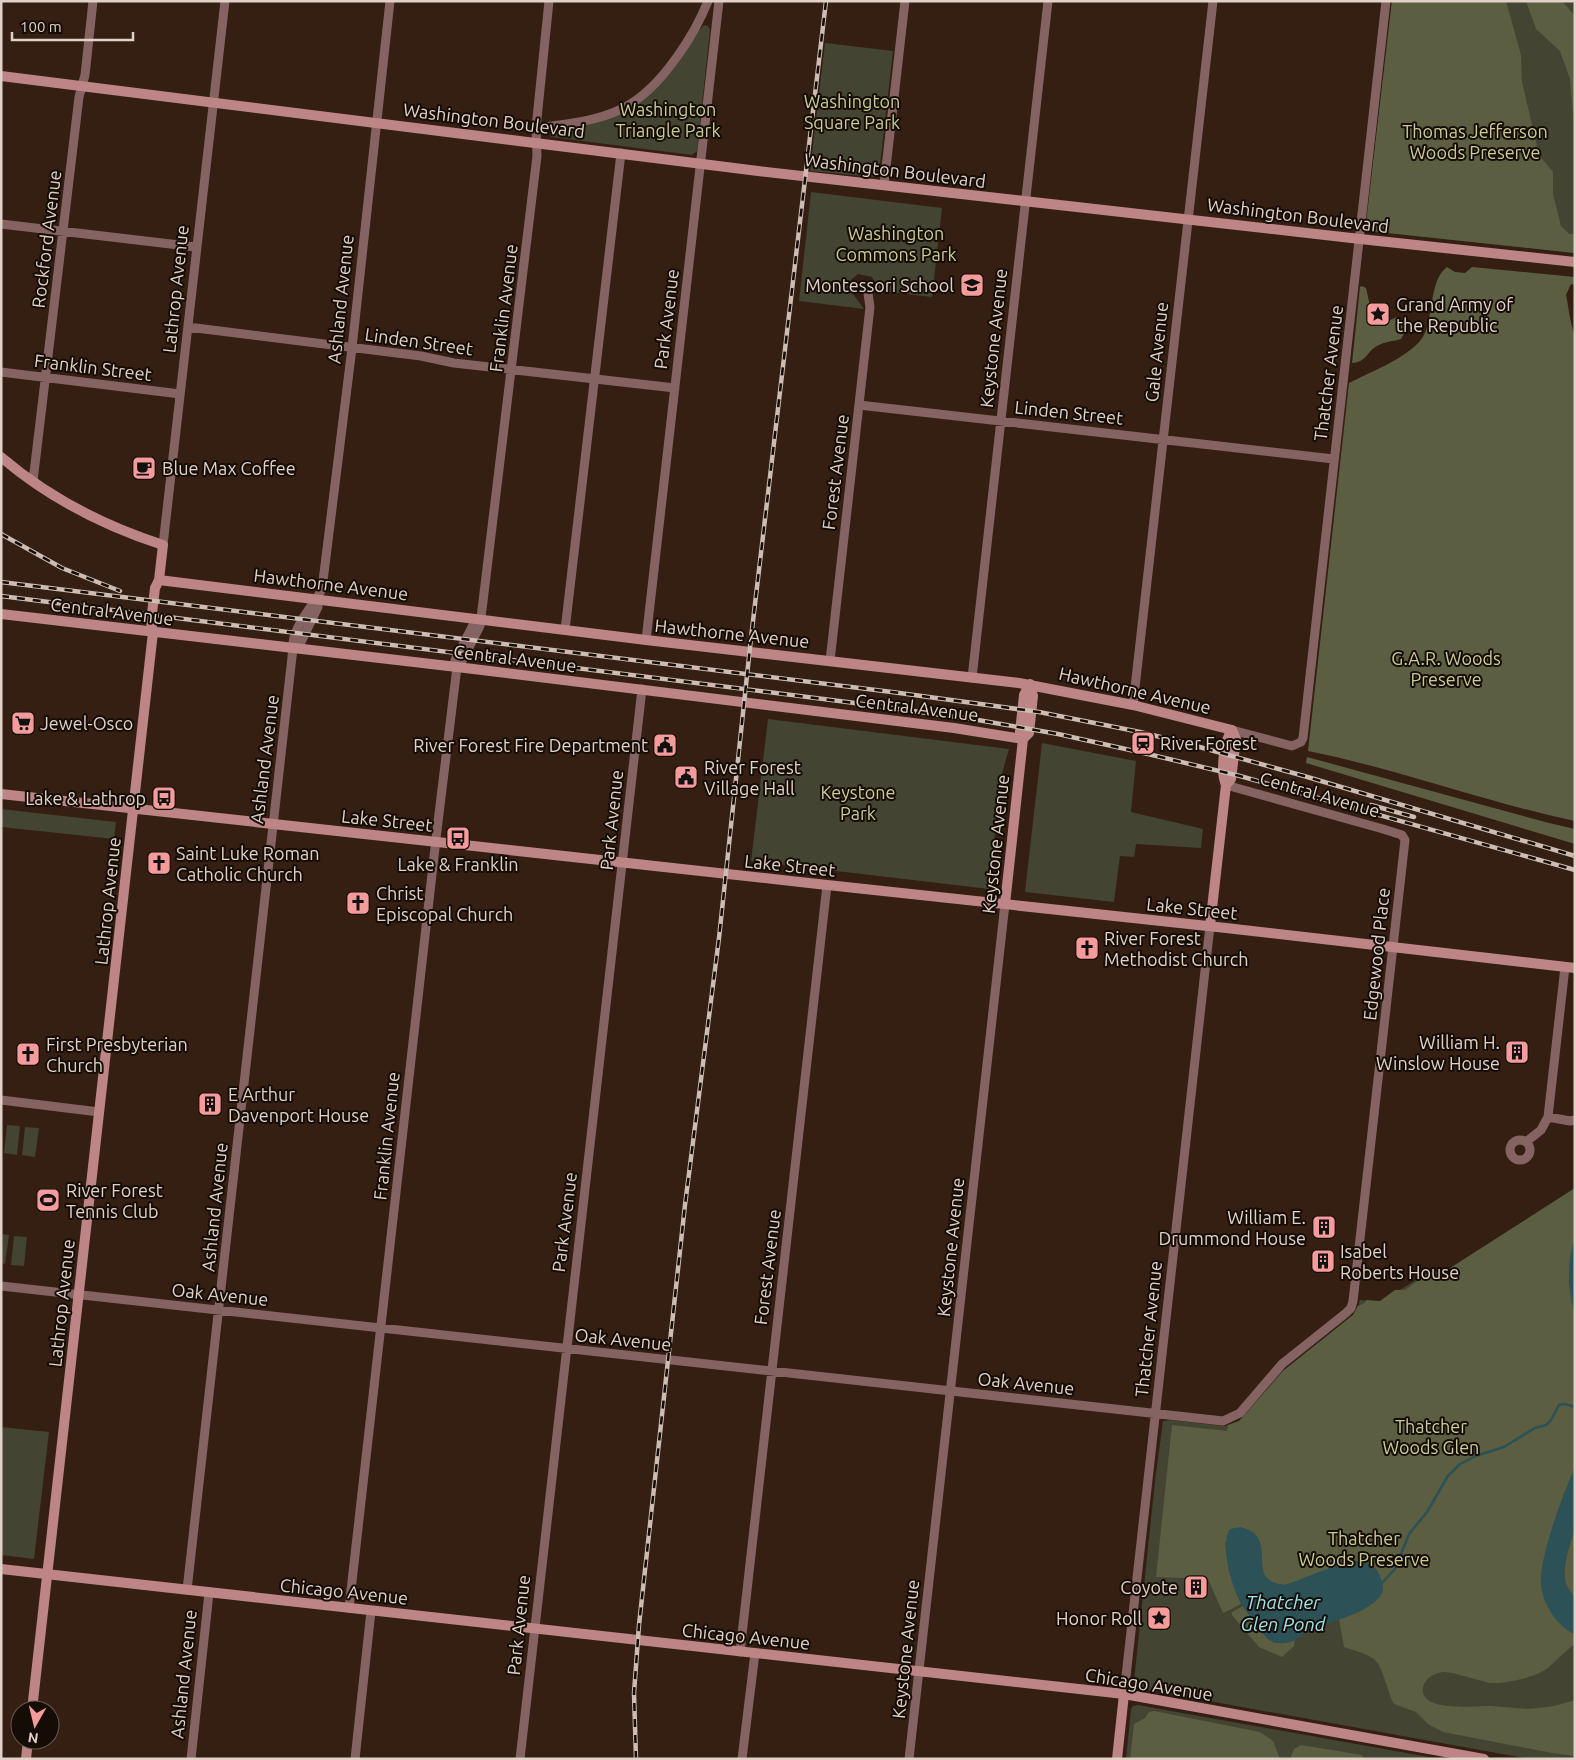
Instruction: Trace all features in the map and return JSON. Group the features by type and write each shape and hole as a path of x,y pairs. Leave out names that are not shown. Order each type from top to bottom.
{"street":[{"name":"Rockford Avenue","path":"32,481 79,97 93,1"},
{"name":"Lathrop Avenue","path":"33,1700 134,808 153,632 151,622 155,588 159,580 225,1"},
{"name":"Ashland Avenue","path":"187,1590 293,641 310,606 317,599 322,589 352,348 390,1"},
{"name":"Franklin Avenue","path":"349,1608 457,667 455,660 473,625 481,619 537,156 536,128 549,1"},
{"path":"536,128 561,125 599,116 632,103 669,67 685,44 708,1"},
{"name":"Park Avenue","path":"646,640 719,1"},
{"path":"884,185 905,1"},
{"name":"Keystone Avenue","path":"972,678 1048,1"},
{"name":"Gale Avenue","path":"1132,705 1212,1"},
{"name":"Thatcher Avenue","path":"1297,745 1303,738 1386,1"},
{"name":"Washington Boulevard","path":"1,76 700,164 1360,240 1575,262"},
{"path":"565,630 620,153"},
{"path":"1,224 196,247"},
{"name":"Forest Avenue","path":"830,661 870,307 867,287"},
{"name":"Linden Street","path":"188,327 421,356 454,363 675,388"},
{"name":"Franklin Street","path":"1,372 180,394"},
{"name":"Linden Street","path":"859,405 1334,459"},
{"path":"1,457 68,505 120,530 163,545"},
{"name":"Hawthorne Avenue","path":"159,580 646,640 1030,684 1132,705 1232,730 1286,746 1297,745"},
{"name":"Central Avenue","path":"1,614 642,689 954,728 1023,739"},
{"name":"Keystone Avenue","path":"909,1759 1023,739 1020,732 1024,695 1030,684"},
{"name":"Park Avenue","path":"520,1759 642,689"},
{"name":"Thatcher Avenue","path":"1117,1759 1226,784 1231,779 1236,739 1232,730"},
{"name":"Central Avenue","path":"1226,784 1405,837"},
{"name":"Lake Street","path":"1,794 1210,926 1570,968"},
{"name":"Edgewood Place","path":"1240,1413 1282,1364 1346,1314 1352,1305 1405,837"},
{"name":"Forest Avenue","path":"740,1652 827,885"},
{"path":"1526,1142 1542,1130 1548,1117 1570,968"},
{"path":"1,1100 99,1112"},
{"path":"1548,1117 1570,1121 1575,1120"},
{"name":"Oak Avenue","path":"1,1286 1223,1421 1240,1413"},
{"name":"Chicago Avenue","path":"1,1570 1124,1694 1484,1759"},
{"name":"Ashland Avenue","path":"190,1759 209,1593"},
{"path":"355,1759 371,1610"},
{"path":"742,1759 754,1653"}],"green space":[{"name":"Thomas Jefferson Woods Preserve","path":"1392,1 1575,1 1575,253 1369,231 1366,224"},
{"name":"Thomas Jefferson Woods Preserve","path":"1392,1 1506,1 1521,55 1522,82 1539,155 1553,172 1553,194 1561,226 1569,234 1575,234 1575,253 1369,231 1366,224"},
{"path":"1526,1 1562,1 1575,16 1575,138 1570,79 1560,51 1536,29"},
{"name":"Washington Triangle Park","path":"704,25 708,26 710,30 697,151 692,155 551,137 552,131 570,129 604,119 636,102 650,92 675,67"},
{"name":"Washington Square Park","path":"825,43 893,51 879,174 875,177 810,171"},
{"name":"Washington Commons Park","path":"811,192 942,208 932,297 880,291 872,277 858,274 851,280 850,290 864,309 799,301"},
{"name":"G.A.R. Woods Preserve","path":"1447,267 1455,272 1465,273 1472,267 1575,277 1575,285 1571,284 1566,295 1575,336 1575,821 1508,805 1342,758 1308,751 1349,383 1401,357 1418,343 1427,327 1437,280"},
{"path":"1360,287 1366,288 1373,319 1381,324 1397,317 1405,332 1401,339 1379,345 1361,361 1352,363"},
{"name":"Keystone Park","path":"768,719 1009,749 1001,777 989,889 751,861"},
{"path":"1042,743 1136,761 1131,812 1203,829 1201,848 1136,844 1134,857 1120,856 1114,902 1025,892"},
{"path":"1307,757 1575,829 1575,844 1306,763"},
{"path":"1,809 116,822 114,839 1,827"},
{"path":"7,1125 20,1126 17,1155 4,1153"},
{"path":"25,1127 39,1128 35,1157 22,1155"},
{"name":"Thatcher Woods Glen","path":"1575,1188 1575,1238 1569,1281 1575,1316 1575,1467 1569,1480 1571,1632 1575,1634 1575,1759 1530,1759 1137,1688 1134,1681 1163,1421 1170,1420 1225,1426 1239,1421 1283,1371 1353,1315 1360,1300 1380,1302 1431,1271 1444,1272"},
{"name":"Thatcher Woods Glen","path":"1575,1188 1575,1238 1570,1262 1569,1281 1575,1316 1575,1467 1548,1543 1542,1569 1571,1632 1575,1634 1575,1644 1544,1671 1521,1679 1491,1683 1443,1672 1431,1676 1423,1687 1424,1696 1430,1701 1439,1705 1450,1706 1492,1706 1532,1709 1575,1700 1575,1756 1443,1732 1428,1724 1416,1712 1394,1704 1379,1664 1365,1654 1344,1647 1339,1619 1361,1611 1383,1587 1377,1570 1366,1563 1285,1585 1277,1584 1264,1576 1262,1553 1225,1542 1229,1571 1241,1604 1223,1613 1208,1579 1156,1577 1172,1425 1227,1431 1228,1425 1239,1421 1283,1371 1353,1315 1358,1306 1365,1303 1366,1300 1380,1301 1395,1290 1405,1290 1431,1271 1444,1272"},
{"path":"1,1234 9,1235 5,1264 1,1263"},
{"path":"14,1236 27,1237 24,1266 11,1265"},
{"path":"1,1427 49,1432 34,1559 1,1555"},
{"path":"1575,1528 1575,1598 1567,1586 1565,1571"},
{"path":"1243,1606 1269,1640 1287,1643 1295,1638 1294,1646 1282,1657 1259,1647 1232,1615 1232,1612"},
{"path":"1138,1705 1440,1759 1126,1759 1131,1709 1133,1706"},
{"path":"1154,1711 1260,1732 1273,1741 1280,1759 1130,1759 1134,1724 1145,1718 1149,1712"},
{"path":"1301,1745 1362,1755 1364,1759 1290,1759 1294,1749"}],"water":[{"path":"1575,1238 1575,1316 1571,1297 1569,1267"},
{"path":"1575,1467 1575,1528 1567,1555 1564,1574 1566,1585 1575,1598 1575,1634 1562,1626 1548,1607 1542,1592 1541,1573 1558,1509"},
{"name":"Thatcher Glen Pond","path":"1240,1527 1251,1531 1258,1537 1261,1545 1263,1570 1266,1577 1273,1582 1285,1585 1335,1566 1361,1561 1371,1566 1379,1574 1383,1587 1381,1595 1368,1607 1359,1612 1313,1629 1293,1641 1275,1643 1263,1634 1242,1605 1230,1574 1226,1554 1227,1536 1230,1529"}],"waterway":[{"path":"1382,1583 1395,1569 1409,1534 1427,1512 1448,1476 1460,1464 1476,1456 1504,1447 1535,1428 1546,1425 1559,1405 1565,1404 1575,1407"}],"railway":[{"path":"636,1759 634,1693 639,1625 685,1205 719,938 751,638 826,1"},
{"path":"1,534 62,568 120,591"},
{"path":"1,582 892,692 1039,712 1185,743 1575,856"},
{"path":"1,596 978,720 1058,734 1240,776 1575,870"},
{"path":"1371,805 1414,817"}],"place":[{"name":"Montessori School","path":"972,285"},
{"name":"Grand Army of the Republic","path":"1378,314"},
{"name":"Blue Max Coffee","path":"144,468"},
{"name":"Jewel-Osco","path":"23,723"},
{"name":"River Forest","path":"1143,743"},
{"name":"River Forest Fire Department","path":"665,745"},
{"name":"River Forest Village Hall","path":"686,777"},
{"name":"Lake & Lathrop","path":"164,798"},
{"name":"Lake & Franklin","path":"458,838"},
{"name":"Saint Luke Roman Catholic Church","path":"159,863"},
{"name":"Christ Episcopal Church","path":"358,903"},
{"name":"River Forest Methodist Church","path":"1087,948"},
{"name":"William H. Winslow House","path":"1517,1052"},
{"name":"First Presbyterian Church","path":"28,1054"},
{"name":"E Arthur Davenport House","path":"210,1104"},
{"name":"River Forest Tennis Club","path":"48,1200"},
{"name":"William E. Drummond House","path":"1324,1227"},
{"name":"Isabel Roberts House","path":"1323,1261"},
{"name":"Coyote","path":"1196,1587"},
{"name":"Honor Roll","path":"1159,1618"}],"park label":[{"name":"Thatcher Woods Preserve","path":"1364,1548"}]}
